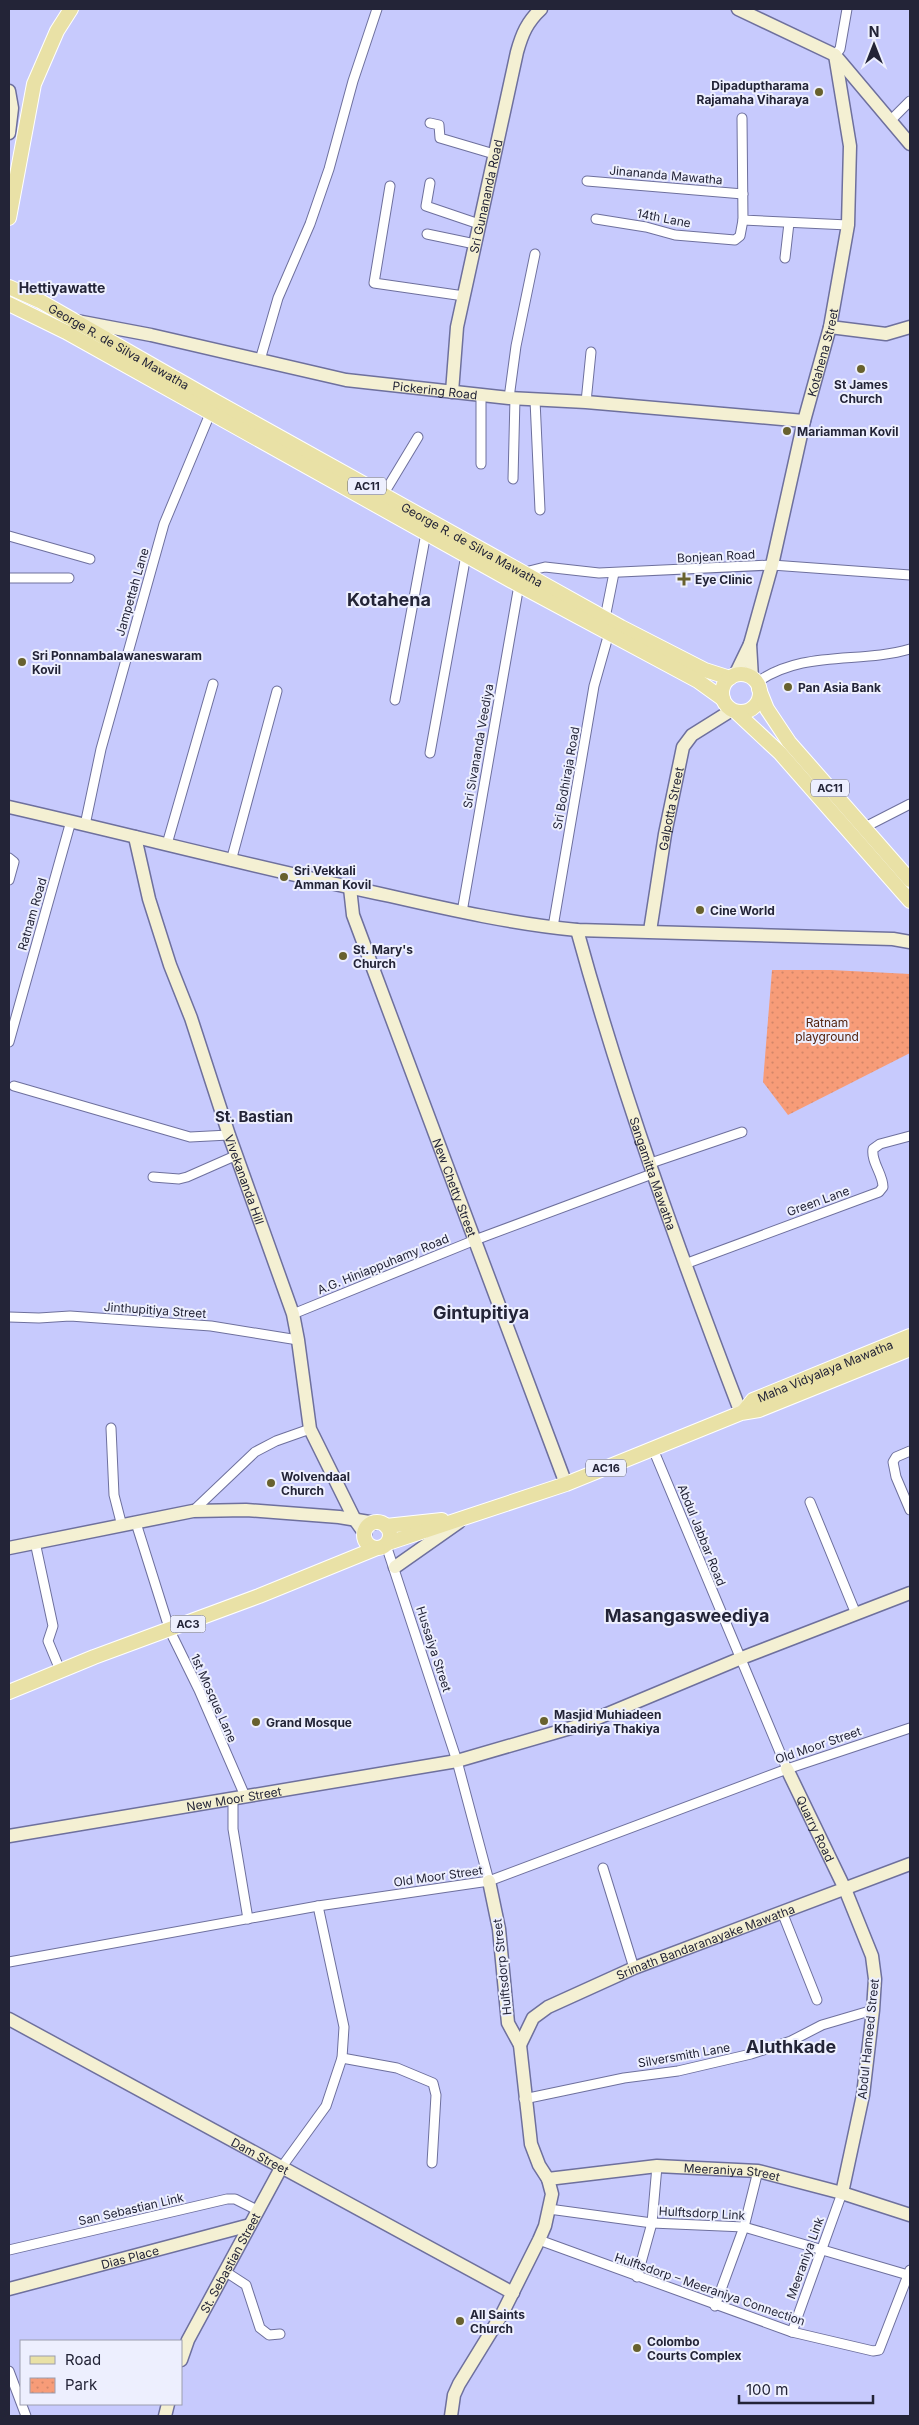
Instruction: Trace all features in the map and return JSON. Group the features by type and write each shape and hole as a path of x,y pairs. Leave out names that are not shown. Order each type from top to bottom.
{"main road":[{"path":"9,218 34,84 57,31 71,9"},
{"name":"George R. de Silva Mawatha","path":"9,287 30,295 212,407 466,555 605,618 705,670 732,677"},
{"name":"George R. de Silva Mawatha","path":"9,304 384,495 609,633 698,682 722,699"},
{"path":"747,676 756,684 760,696 754,707 749,710 734,711 722,699 722,688 732,677 747,676"},
{"name":"AC11","path":"756,684 767,709 789,742 910,880"},
{"name":"AC11","path":"734,711 780,753 910,901"},
{"name":"Maha Vidyalaya Mawatha","path":"743,1412 753,1400 910,1336"},
{"name":"Maha Vidyalaya Mawatha","path":"383,1545 566,1484 743,1412 759,1410 910,1349"},
{"name":"Maha Vidyalaya Mawatha","path":"380,1524 465,1517"},
{"path":"380,1524 390,1532 383,1545 367,1542 365,1534 368,1527 380,1524"},
{"name":"AC3","path":"9,1692 60,1670 170,1630 383,1545"}],"street":[{"path":"260,360 278,298 310,224 329,169 352,81 377,9"},
{"name":"Sri Gunananda Road","path":"452,392 456,327 522,33 529,20 541,9"},
{"path":"738,9 835,55 910,144"},
{"path":"835,55 840,49 847,9"},
{"name":"Kotahena Street","path":"732,677 750,644 772,565 804,422 830,327 848,225 850,146 835,55"},
{"path":"9,91 12,108 9,133"},
{"path":"891,120 910,101"},
{"path":"742,118 743,220 848,225"},
{"path":"430,123 439,125 440,138 494,154"},
{"name":"Jinananda Mawatha","path":"587,181 743,194"},
{"path":"430,183 426,206 479,224"},
{"path":"390,186 374,283 464,296"},
{"name":"14th Lane","path":"596,218 646,227 675,235 735,240 740,236 743,220"},
{"path":"784,258 789,223"},
{"path":"427,234 475,244"},
{"path":"513,479 512,398 516,346 535,254"},
{"name":"Pickering Road","path":"72,320 108,326 346,380 512,398 586,402 804,422"},
{"path":"830,327 886,334 910,327"},
{"path":"586,402 592,352"},
{"path":"481,395 481,464"},
{"path":"535,400 540,510"},
{"name":"Jampettah Lane","path":"85,825 101,748 164,524 212,407"},
{"path":"384,495 418,438"},
{"path":"395,700 426,533"},
{"path":"9,536 90,559"},
{"path":"430,752 466,555"},
{"name":"Bonjean Road","path":"522,580 534,569 545,567 614,573 772,565 910,575"},
{"path":"605,618 614,573"},
{"path":"9,578 69,578"},
{"name":"Sri Sivananda Veediya","path":"462,912 522,580"},
{"name":"Sri Bodhiraja Road","path":"552,927 594,686 609,633"},
{"name":"Kotahena Street","path":"750,644 756,684"},
{"path":"756,684 767,675 794,666 829,658 896,653 910,649"},
{"path":"167,844 213,684"},
{"path":"231,861 277,691"},
{"name":"Galpotta Street","path":"650,931 665,834 684,747 692,736 734,711"},
{"path":"865,827 910,804"},
{"path":"9,807 350,888 462,912 552,927 576,930 893,939 910,942"},
{"name":"Ratnam Road","path":"9,1042 71,821"},
{"name":"Vivekananda Hill","path":"135,837 149,899 170,965 192,1018 230,1135 293,1314 310,1429 355,1520 365,1534"},
{"path":"9,858 14,862 9,880"},
{"name":"New Chetty Street","path":"350,888 353,915 566,1484"},
{"name":"Sangamitta Mawatha","path":"576,930 603,1023 650,1169 743,1412"},
{"path":"893,939 910,933"},
{"path":"14,1086 190,1137 230,1135"},
{"name":"A.G. Hiniappuhamy Road","path":"293,1314 742,1132"},
{"name":"Green Lane","path":"685,1264 879,1192 883,1184 873,1157 873,1149 880,1144 910,1136"},
{"path":"153,1177 180,1179 237,1155"},
{"name":"Jinthupitiya Street","path":"9,1317 70,1316 211,1326 298,1340"},
{"path":"110,1428 114,1495 122,1526"},
{"path":"193,1511 255,1452 276,1441 310,1429"},
{"name":"Abdul Jabbar Road","path":"653,1449 739,1659 787,1769"},
{"path":"910,1451 896,1457 893,1462 896,1477 910,1510"},
{"path":"810,1502 856,1614"},
{"path":"9,1548 193,1511 246,1510 380,1524"},
{"path":"394,1567 465,1517"},
{"name":"1st Mosque Lane","path":"136,1523 170,1630 239,1797"},
{"path":"35,1542 53,1626 48,1641 60,1670"},
{"name":"Hussaiya Street","path":"383,1545 394,1567 457,1761"},
{"name":"New Moor Street","path":"9,1836 457,1761 580,1725 739,1659 910,1593"},
{"name":"Old Moor Street","path":"9,1962 318,1906 489,1881 787,1769 910,1728"},
{"name":"Hulftsdorp Street","path":"451,2416 454,2395 459,2384 513,2293 539,2240 552,2194 548,2179 539,2165 531,2144 524,2099 520,2045 508,2023 499,1929 489,1881 457,1761"},
{"name":"Quarry Road","path":"787,1769 845,1889"},
{"path":"239,1797 233,1829 248,1919"},
{"name":"Srimath Bandaranayake Mawatha","path":"520,2045 533,2018 548,2007 634,1968 910,1864"},
{"path":"603,1868 634,1968"},
{"name":"Abdul Hameed Street","path":"842,2193 863,2095 875,1979 872,1956 845,1889"},
{"path":"281,2168 326,2106 342,2058 344,2027 318,1906"},
{"path":"782,1912 817,2000"},
{"name":"Silversmith Lane","path":"524,2099 624,2078 678,2071 751,2054 791,2041 822,2025 873,2010"},
{"name":"Dam Street","path":"9,2019 513,2293"},
{"path":"342,2058 397,2068 433,2083 436,2095 432,2163"},
{"path":"637,2277 652,2223 657,2166"},
{"name":"Meeraniya Street","path":"548,2179 657,2166 758,2171 842,2193 910,2215"},
{"name":"St. Sebastian Street","path":"182,2357 188,2340 281,2168"},
{"path":"715,2306 744,2227 758,2171"},
{"name":"Meeraniya Link","path":"792,2332 820,2248 842,2193"},
{"name":"San Sebastian Link","path":"9,2250 226,2199 235,2199 257,2210"},
{"name":"Hulftsdorp Link","path":"549,2209 652,2223 744,2227 909,2272"},
{"name":"Dias Place","path":"9,2289 250,2225"},
{"name":"Hulftsdorp – Meeraniya Connection","path":"539,2240 715,2306 792,2332 873,2351 879,2350 909,2272"},
{"path":"226,2272 246,2285 260,2328 269,2335 280,2334"},
{"path":"9,2371 20,2402"}],"green space":[{"name":"Ratnam playground","path":"772,970 831,970 910,974 910,1053 788,1115 763,1082"}],"place":[{"name":"Dipaduptharama Rajamaha Viharaya","path":"819,92"},
{"name":"St James Church","path":"861,369"},
{"name":"Mariamman Kovil","path":"787,431"},
{"name":"Eye Clinic","path":"684,579"},
{"name":"Sri Ponnambalawaneswaram Kovil","path":"22,662"},
{"name":"Pan Asia Bank","path":"788,687"},
{"name":"Sri Vekkali Amman Kovil","path":"284,877"},
{"name":"Cine World","path":"700,910"},
{"name":"St. Mary's Church","path":"343,956"},
{"name":"Wolvendaal Church","path":"271,1483"},
{"name":"Masjid Muhiadeen Khadiriya Thakiya","path":"544,1721"},
{"name":"Grand Mosque","path":"256,1722"},
{"name":"All Saints Church","path":"460,2321"},
{"name":"Colombo Courts Complex","path":"637,2348"}],"district":[{"name":"Hettiyawatte","path":"62,287"},
{"name":"Kotahena","path":"389,599"},
{"name":"St. Bastian","path":"254,1116"},
{"name":"Gintupitiya","path":"481,1312"},
{"name":"Masangasweediya","path":"687,1615"},
{"name":"Aluthkade","path":"791,2046"}]}
